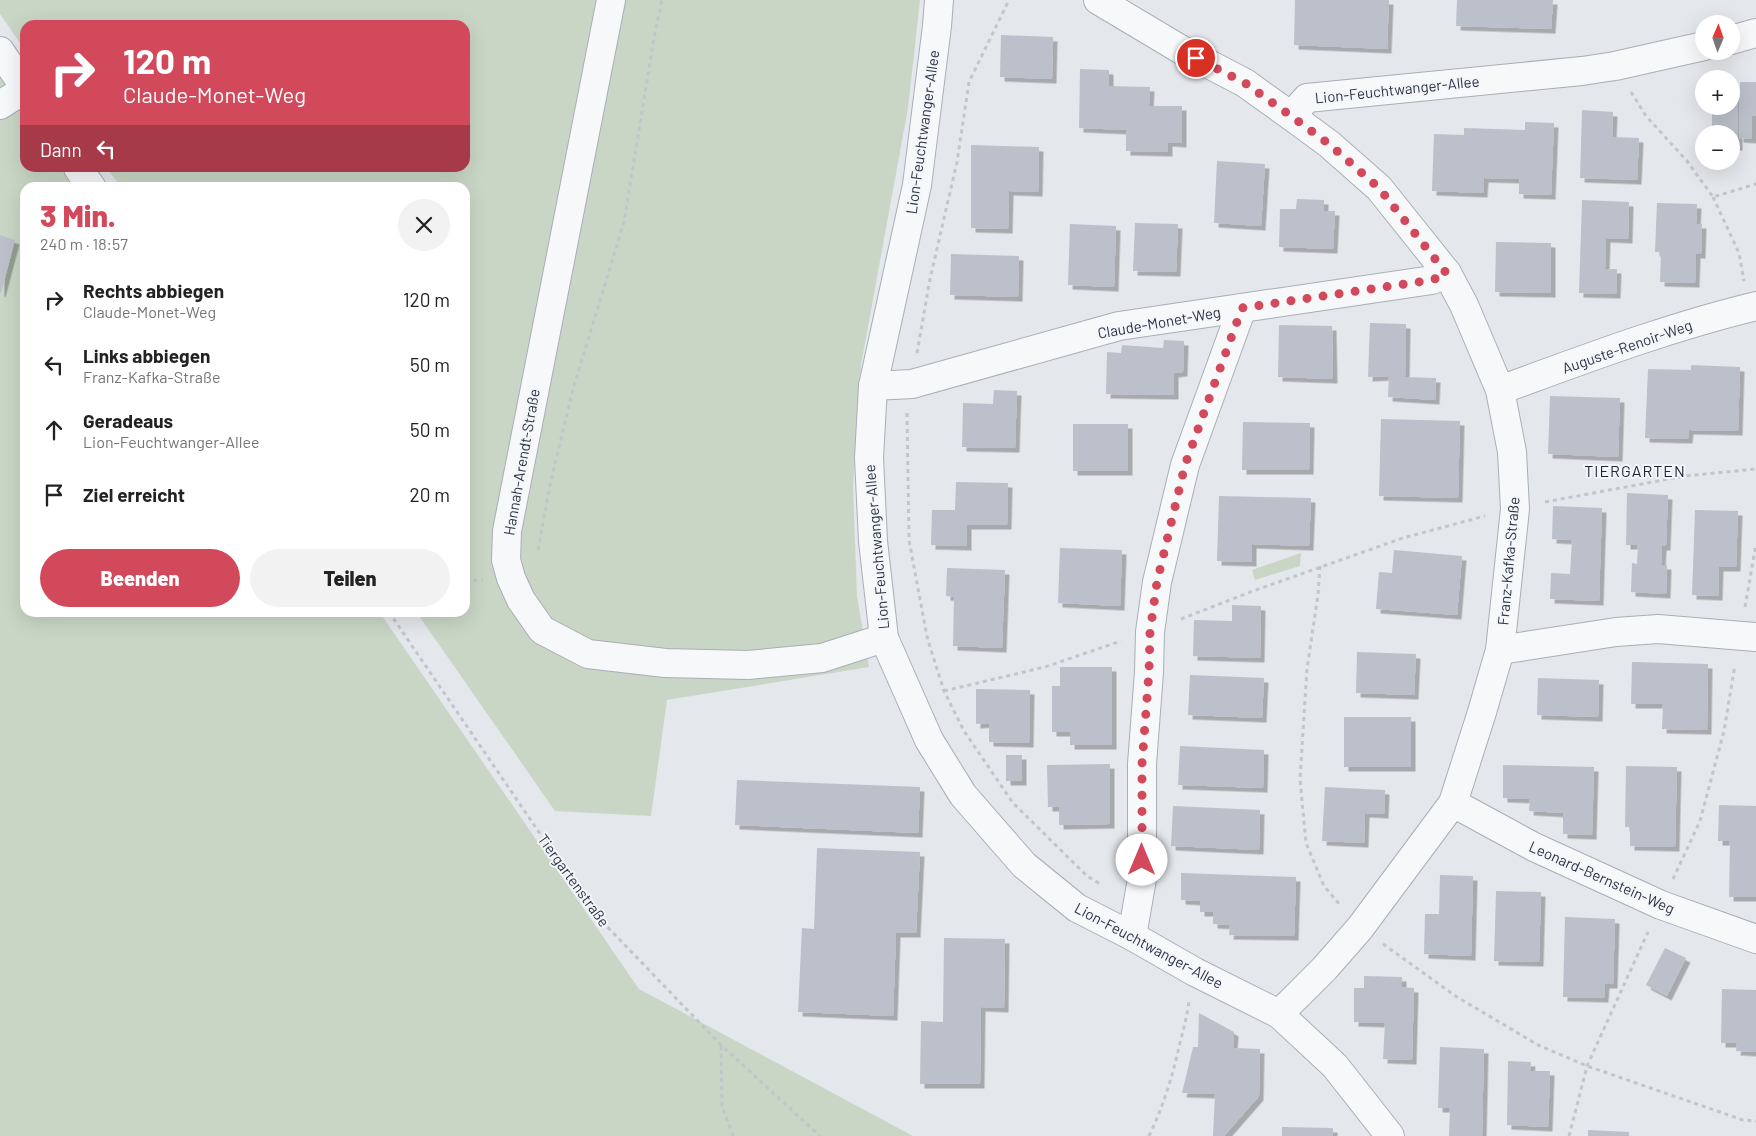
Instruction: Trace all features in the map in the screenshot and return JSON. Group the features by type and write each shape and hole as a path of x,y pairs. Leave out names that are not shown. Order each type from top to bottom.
{"street":[{"name":"Hannah-Arendt-Straße","path":"611,0 507,531 506,560 511,578 521,600 542,630 588,654 665,663 748,665 822,658 884,638"},
{"name":"Lion-Feuchtwanger-Allee","path":"938,0 937,26 917,185 873,386 868,458 873,541 884,638 929,740 963,795 1019,870 1077,908 1132,936 1195,972 1279,1014 1335,1066 1390,1136"},
{"path":"1098,0 1180,49 1245,83 1291,116"},
{"path":"1740,37 1756,33"},
{"name":"Lion-Feuchtwanger-Allee","path":"1291,116 1307,98 1582,71 1695,48"},
{"path":"0,51 20,81"},
{"path":"0,105 20,91"},
{"name":"Franz-Kafka-Straße","path":"1279,1014 1325,968 1360,928 1453,803 1500,650 1515,509 1512,452 1500,390 1464,304 1447,274 1379,188 1329,144 1291,116"},
{"name":"Claude-Monet-Weg","path":"873,386 912,384 1120,326 1432,280 1447,274"},
{"name":"Auguste-Renoir-Weg","path":"1500,390 1654,336 1752,306"},
{"path":"1132,936 1142,879 1142,764 1150,632 1157,582 1185,465 1242,308"},
{"path":"1500,650 1616,632 1658,629 1748,636"},
{"name":"Leonard-Bernstein-Weg","path":"1453,803 1534,847 1661,906 1756,939"}],"path":[{"path":"538,552 550,484 573,389 624,222 662,0"},
{"path":"1009,0 969,82 957,162 930,279 906,420 909,540 927,637 944,691 964,731 1013,803 1087,876 1137,908"},
{"path":"1614,66 1646,116 1687,161 1713,197 1739,253 1752,306"},
{"path":"1713,197 1756,184"},
{"path":"944,691 1045,667 1150,632 1320,566 1403,538 1515,509 1685,476 1756,469"},
{"path":"1569,1136 1587,1066 1700,822 1748,636 1756,544"},
{"path":"1320,566 1318,595 1307,668 1300,779 1306,843 1324,886 1360,928 1457,998 1538,1044 1587,1066 1743,1120 1756,1121"},
{"name":"Tiergartenstraße","path":"392,617 594,913 721,1046 820,1136"},
{"path":"1149,1136 1158,1118 1172,1079 1187,1016 1188,988 1195,972"},
{"path":"721,1046 722,1106 733,1136"}],"green space":[{"path":"0,0 920,0 908,108 861,365 853,486 857,596 869,667 667,700 651,816 555,811 420,617 470,617 470,182 117,182 110,172 470,172 470,20 20,20 20,43 0,14"},
{"path":"0,60 20,90 20,172 77,172 84,182 20,182 20,617 383,617 639,989 913,1136 0,1136"},
{"path":"1301,553 1300,566 1255,580 1252,570"}],"building":[{"path":"1295,0 1389,0 1387,49 1294,45"},
{"path":"1457,0 1553,0 1551,29 1456,26"},
{"path":"1001,35 1053,37 1052,79 1000,77"},
{"path":"1080,69 1109,70 1109,86 1150,87 1149,106 1182,106 1182,143 1168,142 1168,152 1126,151 1126,130 1079,128"},
{"path":"1740,82 1756,82 1756,116 1752,116 1752,139 1740,138"},
{"path":"1582,110 1613,112 1612,137 1639,138 1637,180 1580,178"},
{"path":"1712,115 1738,115 1738,125 1712,125"},
{"path":"1525,122 1554,123 1551,195 1519,194 1519,179 1484,178 1483,193 1432,191 1434,134 1464,135 1464,128 1525,130"},
{"path":"971,145 1039,147 1038,192 1009,191 1008,229 971,228"},
{"path":"1217,161 1265,164 1261,226 1214,223"},
{"path":"1297,199 1324,200 1324,211 1335,211 1333,249 1279,247 1280,209 1296,209"},
{"path":"1582,200 1629,202 1628,239 1606,238 1605,269 1617,269 1616,294 1579,293"},
{"path":"1657,203 1697,204 1696,224 1702,224 1701,254 1696,254 1695,283 1660,282 1661,252 1655,252"},
{"path":"1135,223 1178,224 1176,272 1133,271"},
{"path":"1070,224 1116,226 1114,287 1068,285"},
{"path":"0,235 15,240 1,293 0,292"},
{"path":"1496,242 1551,243 1551,293 1495,292"},
{"path":"951,254 1019,256 1018,297 950,295"},
{"path":"1370,323 1406,324 1405,377 1436,378 1435,400 1388,397 1389,376 1368,377"},
{"path":"1279,325 1332,326 1333,379 1278,377"},
{"path":"1164,340 1184,341 1183,372 1174,373 1174,395 1106,394 1107,352 1121,353 1122,345 1163,348"},
{"path":"1691,365 1740,367 1738,431 1689,430 1688,439 1645,438 1648,369 1691,370"},
{"path":"994,390 1017,391 1015,448 962,447 963,403 993,404"},
{"path":"1550,396 1620,398 1618,457 1548,454"},
{"path":"1381,419 1460,421 1458,498 1379,496"},
{"path":"1243,422 1310,423 1309,470 1242,470"},
{"path":"1073,424 1128,424 1128,471 1073,471"},
{"path":"956,482 1008,483 1007,525 967,525 967,546 931,545 932,510 955,510"},
{"path":"1627,493 1668,495 1666,546 1662,546 1661,565 1667,565 1666,594 1631,592 1632,563 1637,564 1638,545 1626,545"},
{"path":"1219,496 1311,498 1309,546 1252,544 1252,562 1217,561"},
{"path":"1553,506 1602,508 1599,601 1550,599 1551,573 1570,574 1572,540 1552,539"},
{"path":"1695,510 1738,511 1736,567 1719,567 1718,596 1692,595"},
{"path":"1060,548 1122,550 1120,606 1058,603"},
{"path":"1394,550 1462,556 1457,615 1376,609 1379,572 1392,573"},
{"path":"947,568 1005,570 1002,648 953,646 954,597 946,596"},
{"path":"1232,605 1261,606 1260,658 1193,656 1194,620 1232,621"},
{"path":"1357,652 1416,654 1414,695 1356,693"},
{"path":"1632,662 1708,664 1707,730 1662,729 1663,704 1631,704"},
{"path":"1060,667 1112,667 1112,745 1070,745 1070,732 1052,732 1052,686 1060,686"},
{"path":"1190,675 1264,678 1262,718 1188,715"},
{"path":"1538,678 1599,680 1598,717 1537,715"},
{"path":"976,689 1030,690 1029,743 989,742 989,723 976,724"},
{"path":"1344,717 1411,717 1411,767 1344,767"},
{"path":"1180,746 1264,750 1263,788 1178,785"},
{"path":"1006,755 1022,755 1022,781 1006,781"},
{"path":"1110,764 1110,824 1059,825 1059,807 1048,807 1047,765"},
{"path":"1503,765 1594,767 1592,835 1563,834 1563,813 1529,811 1530,799 1503,798"},
{"path":"1626,766 1677,767 1675,847 1630,846 1630,827 1625,827"},
{"path":"737,780 920,787 918,833 735,825"},
{"path":"1325,787 1385,790 1384,814 1365,813 1364,843 1322,841"},
{"path":"1719,805 1756,806 1756,897 1729,897 1730,841 1718,841"},
{"path":"1173,806 1260,810 1259,850 1171,846"},
{"path":"817,848 920,852 916,933 896,933 893,1016 798,1012 802,928 814,929"},
{"path":"1181,873 1296,877 1294,936 1229,935 1230,925 1213,924 1213,912 1200,912 1200,901 1181,900"},
{"path":"1440,875 1473,876 1471,956 1424,954 1425,914 1439,914"},
{"path":"1496,891 1541,892 1539,962 1494,961"},
{"path":"1565,917 1615,919 1613,984 1605,984 1604,998 1563,997"},
{"path":"944,938 1005,939 1004,1008 981,1007 980,1084 920,1084 921,1021 943,1022"},
{"path":"1665,948 1686,958 1667,996 1646,985"},
{"path":"1364,976 1402,977 1402,987 1414,988 1412,1060 1383,1059 1385,1023 1354,1022 1354,988 1364,988"},
{"path":"1722,989 1756,990 1756,1052 1736,1051 1737,1043 1721,1043"},
{"path":"1199,1013 1234,1032 1233,1048 1260,1049 1259,1096 1224,1136 1213,1136 1215,1094 1182,1093 1193,1047 1198,1047"},
{"path":"1440,1047 1484,1049 1482,1136 1449,1136 1450,1108 1438,1108"},
{"path":"1508,1061 1531,1062 1530,1071 1550,1071 1548,1127 1507,1125"},
{"path":"1282,1127 1333,1128 1333,1136 1282,1136"},
{"path":"1588,1130 1629,1132 1629,1136 1588,1136"}],"district":[{"name":"TIERGARTEN","path":"1635,470"}],"route":[{"path":"1142,860 1142,764 1150,632 1157,582 1185,465 1242,308 1432,280 1447,274 1379,188 1329,144 1245,83 1196,58"}]}
